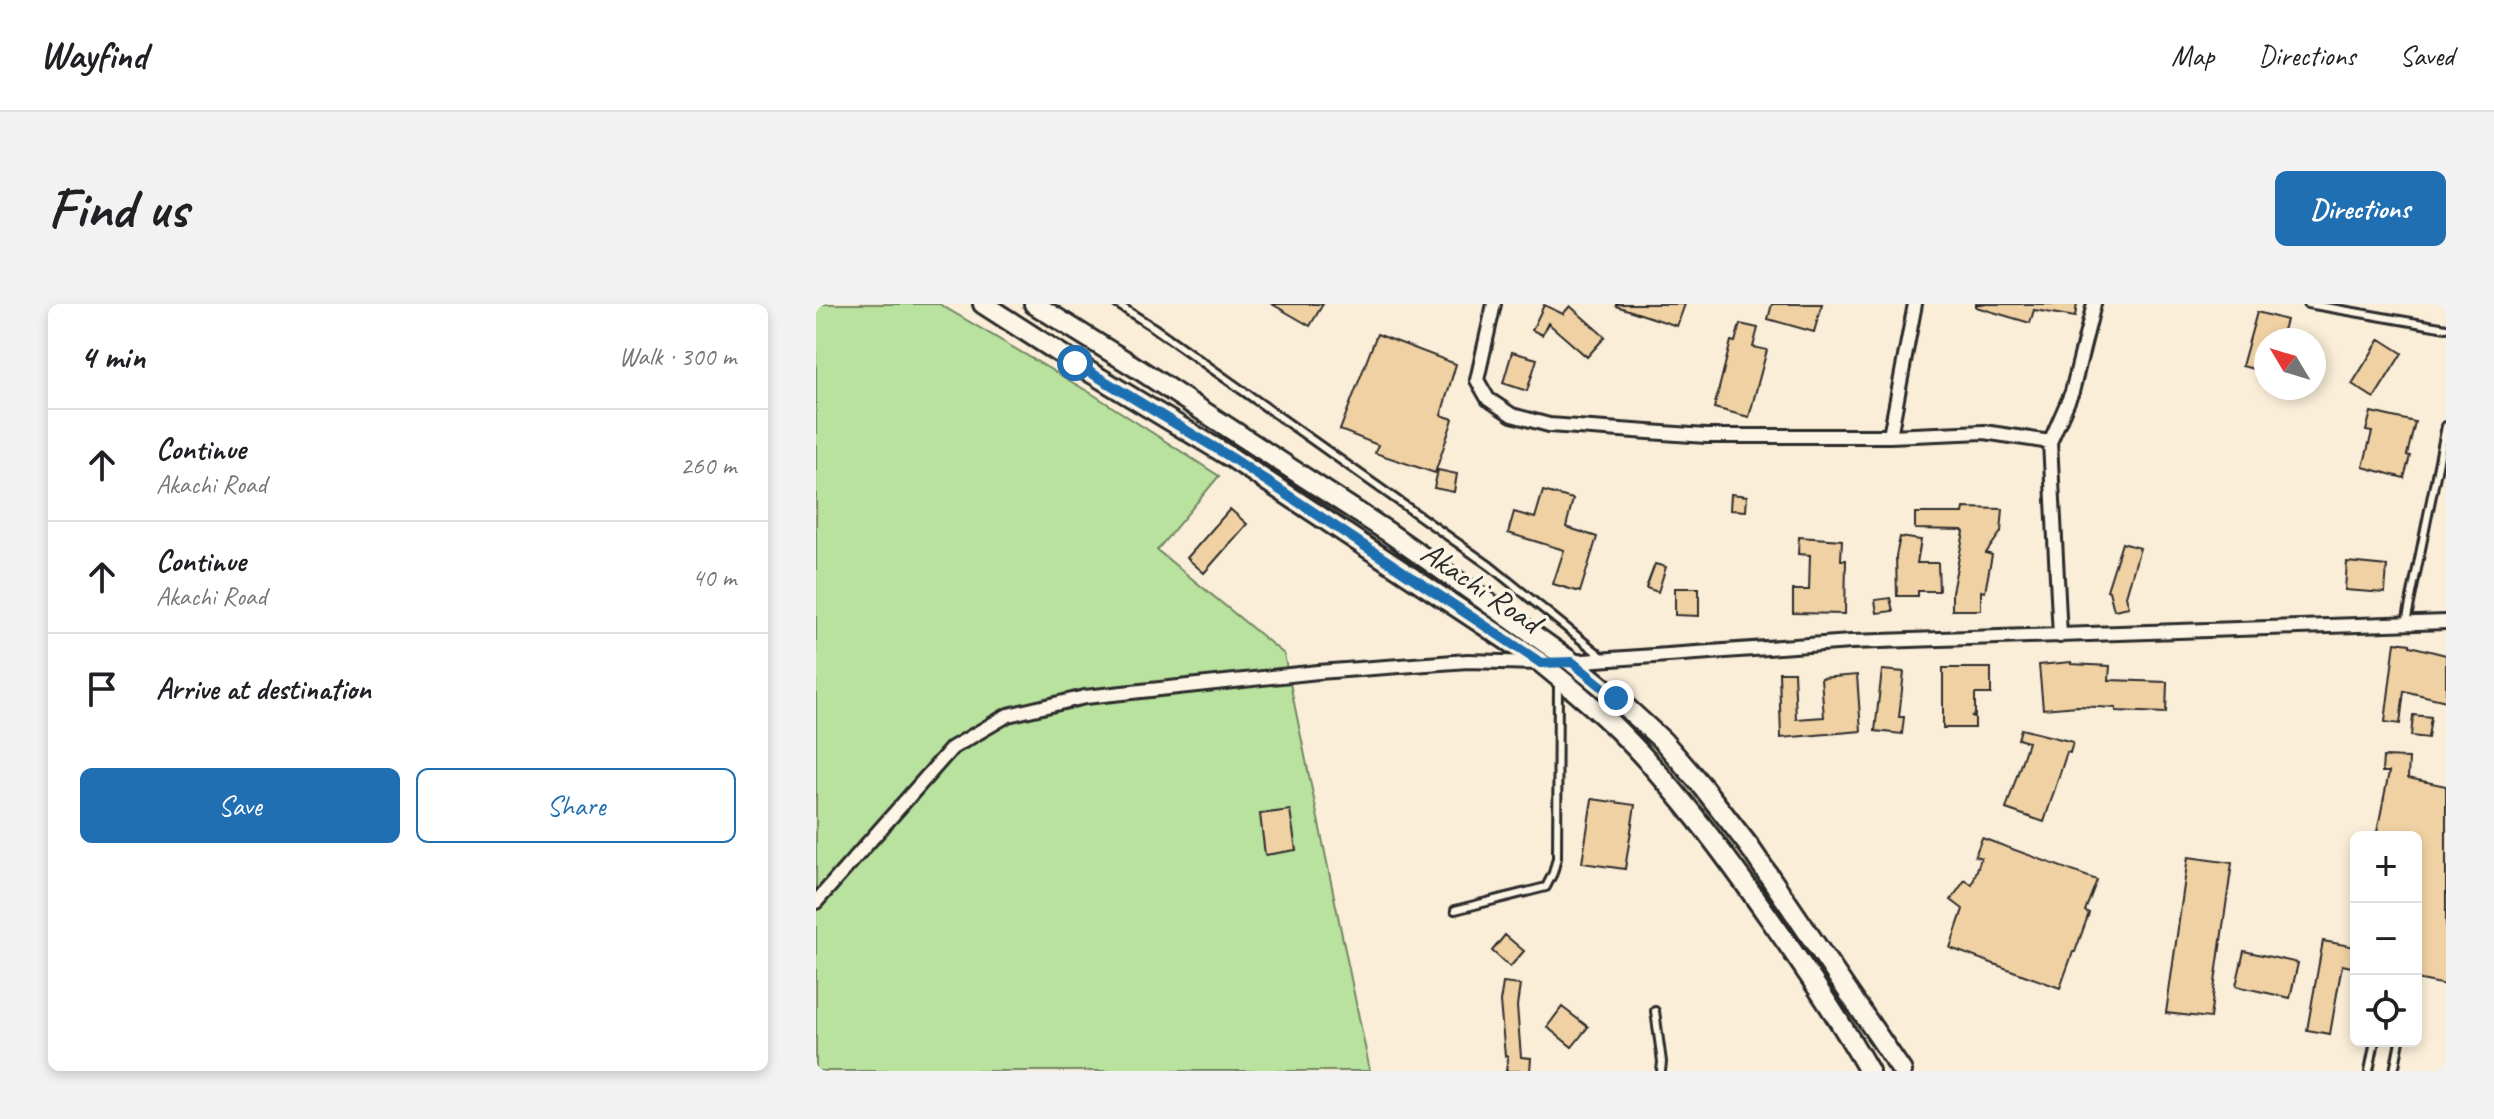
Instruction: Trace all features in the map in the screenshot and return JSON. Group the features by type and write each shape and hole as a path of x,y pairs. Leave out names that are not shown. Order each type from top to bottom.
{"main road":[{"name":"Akachi Road","path":"983,304 1232,458 1558,677 1619,731 1733,866 1787,942 1869,1071"},
{"name":"Akachi Road","path":"1034,304 1388,532 1572,662 1616,698 1663,741 1748,845 1902,1071"}],"street":[{"path":"1494,304 1477,380 1488,399 1512,415 1549,425 1706,436 1890,436 1984,432 2050,442"},
{"path":"1890,436 1915,304"},
{"path":"2060,636 2050,442 2072,392 2094,304"},
{"path":"816,902 952,748 1008,715 1085,697 1318,672 1468,661 1572,662 1851,642 2446,622"}],"lane":[{"path":"1117,304 1490,566 1605,659"},
{"path":"2308,304 2446,328"},
{"path":"2406,623 2446,426"},
{"path":"1455,910 1546,887 1553,873 1557,858 1558,677"},
{"path":"1655,1011 1661,1071"},
{"path":"2369,1071 2374,1047"},
{"path":"2394,1071 2399,1047"}],"green space":[{"path":"816,304 939,304 1094,395 1219,476 1157,550 1284,654 1370,1071 816,1071"}],"building":[{"path":"1272,304 1323,304 1310,326"},
{"path":"1616,304 1685,304 1677,326"},
{"path":"1772,304 1822,304 1814,332 1768,319"},
{"path":"1976,304 2077,304 2075,317 2034,310 2030,323 1976,307"},
{"path":"1544,305 1563,314 1570,306 1605,337 1587,357 1548,323 1542,335 1532,330"},
{"path":"2257,312 2286,320 2284,328 2254,328 2254,369 2242,366"},
{"path":"1740,324 1758,328 1753,347 1767,350 1749,417 1714,408 1731,341 1735,342"},
{"path":"1377,334 1456,364 1441,415 1453,419 1435,473 1375,453 1378,445 1340,430"},
{"path":"2380,339 2402,353 2374,398 2352,384"},
{"path":"1512,352 1537,359 1527,391 1503,383"},
{"path":"2371,412 2415,422 2404,478 2363,467 2372,432 2366,431"},
{"path":"1438,470 1457,474 1454,492 1434,488"},
{"path":"1543,491 1573,499 1566,527 1597,537 1580,592 1553,584 1564,550 1508,533 1514,512 1535,518"},
{"path":"1731,494 1747,496 1746,511 1730,510"},
{"path":"1964,508 2003,509 2001,532 1986,553 1992,555 1985,592 1981,591 1981,610 1952,610 1952,592 1964,532 1915,529 1915,513 1963,513"},
{"path":"1230,509 1247,524 1204,573 1187,558"},
{"path":"1799,537 1842,540 1841,560 1846,560 1845,614 1793,613 1793,590 1809,590 1810,555 1798,554"},
{"path":"1900,537 1921,540 1917,563 1938,563 1939,591 1918,591 1918,596 1897,596 1896,556"},
{"path":"2122,543 2140,548 2126,596 2129,607 2114,610 2107,590"},
{"path":"2347,562 2387,566 2385,593 2345,590"},
{"path":"1655,564 1666,567 1658,592 1646,588"},
{"path":"1675,588 1699,588 1699,616 1675,615"},
{"path":"1890,598 1893,611 1877,613 1875,600"},
{"path":"2395,642 2446,655 2446,701 2404,691 2400,724 2385,722"},
{"path":"2071,662 2110,666 2109,680 2167,682 2166,713 2078,706 2043,709 2039,665"},
{"path":"1943,668 1991,668 1991,694 1975,694 1975,715 1971,716 1975,717 1975,728 1943,728"},
{"path":"1882,670 1904,672 1899,717 1904,717 1902,734 1875,731"},
{"path":"1779,672 1794,672 1796,719 1824,717 1821,678 1857,675 1861,731 1781,738"},
{"path":"2413,715 2431,717 2428,738 2411,736"},
{"path":"2021,729 2073,742 2044,822 2006,809 2028,742 2018,739"},
{"path":"2383,757 2409,758 2408,778 2446,786 2446,985 2422,980 2422,831 2377,831 2389,772 2382,772"},
{"path":"1592,799 1635,805 1625,869 1582,863"},
{"path":"1290,810 1296,850 1265,855 1260,814"},
{"path":"1982,838 2097,880 2085,911 2089,913 2060,988 1950,948 1963,909 1951,900 1965,880 1972,885 1981,858 1975,856"},
{"path":"2188,857 2232,863 2210,1018 2166,1013"},
{"path":"1505,935 1524,951 1510,967 1492,951"},
{"path":"2323,941 2350,946 2350,967 2342,965 2330,1034 2307,1030"},
{"path":"2244,951 2298,963 2290,998 2236,986"},
{"path":"1503,983 1520,985 1517,1006 1521,1057 1531,1058 1530,1071 1506,1071 1508,1056 1505,1056 1500,1002"},
{"path":"1562,1007 1588,1027 1572,1047 1547,1027"}],"route":[{"path":"1075,363 1232,458 1541,663 1572,662 1616,698"}]}
